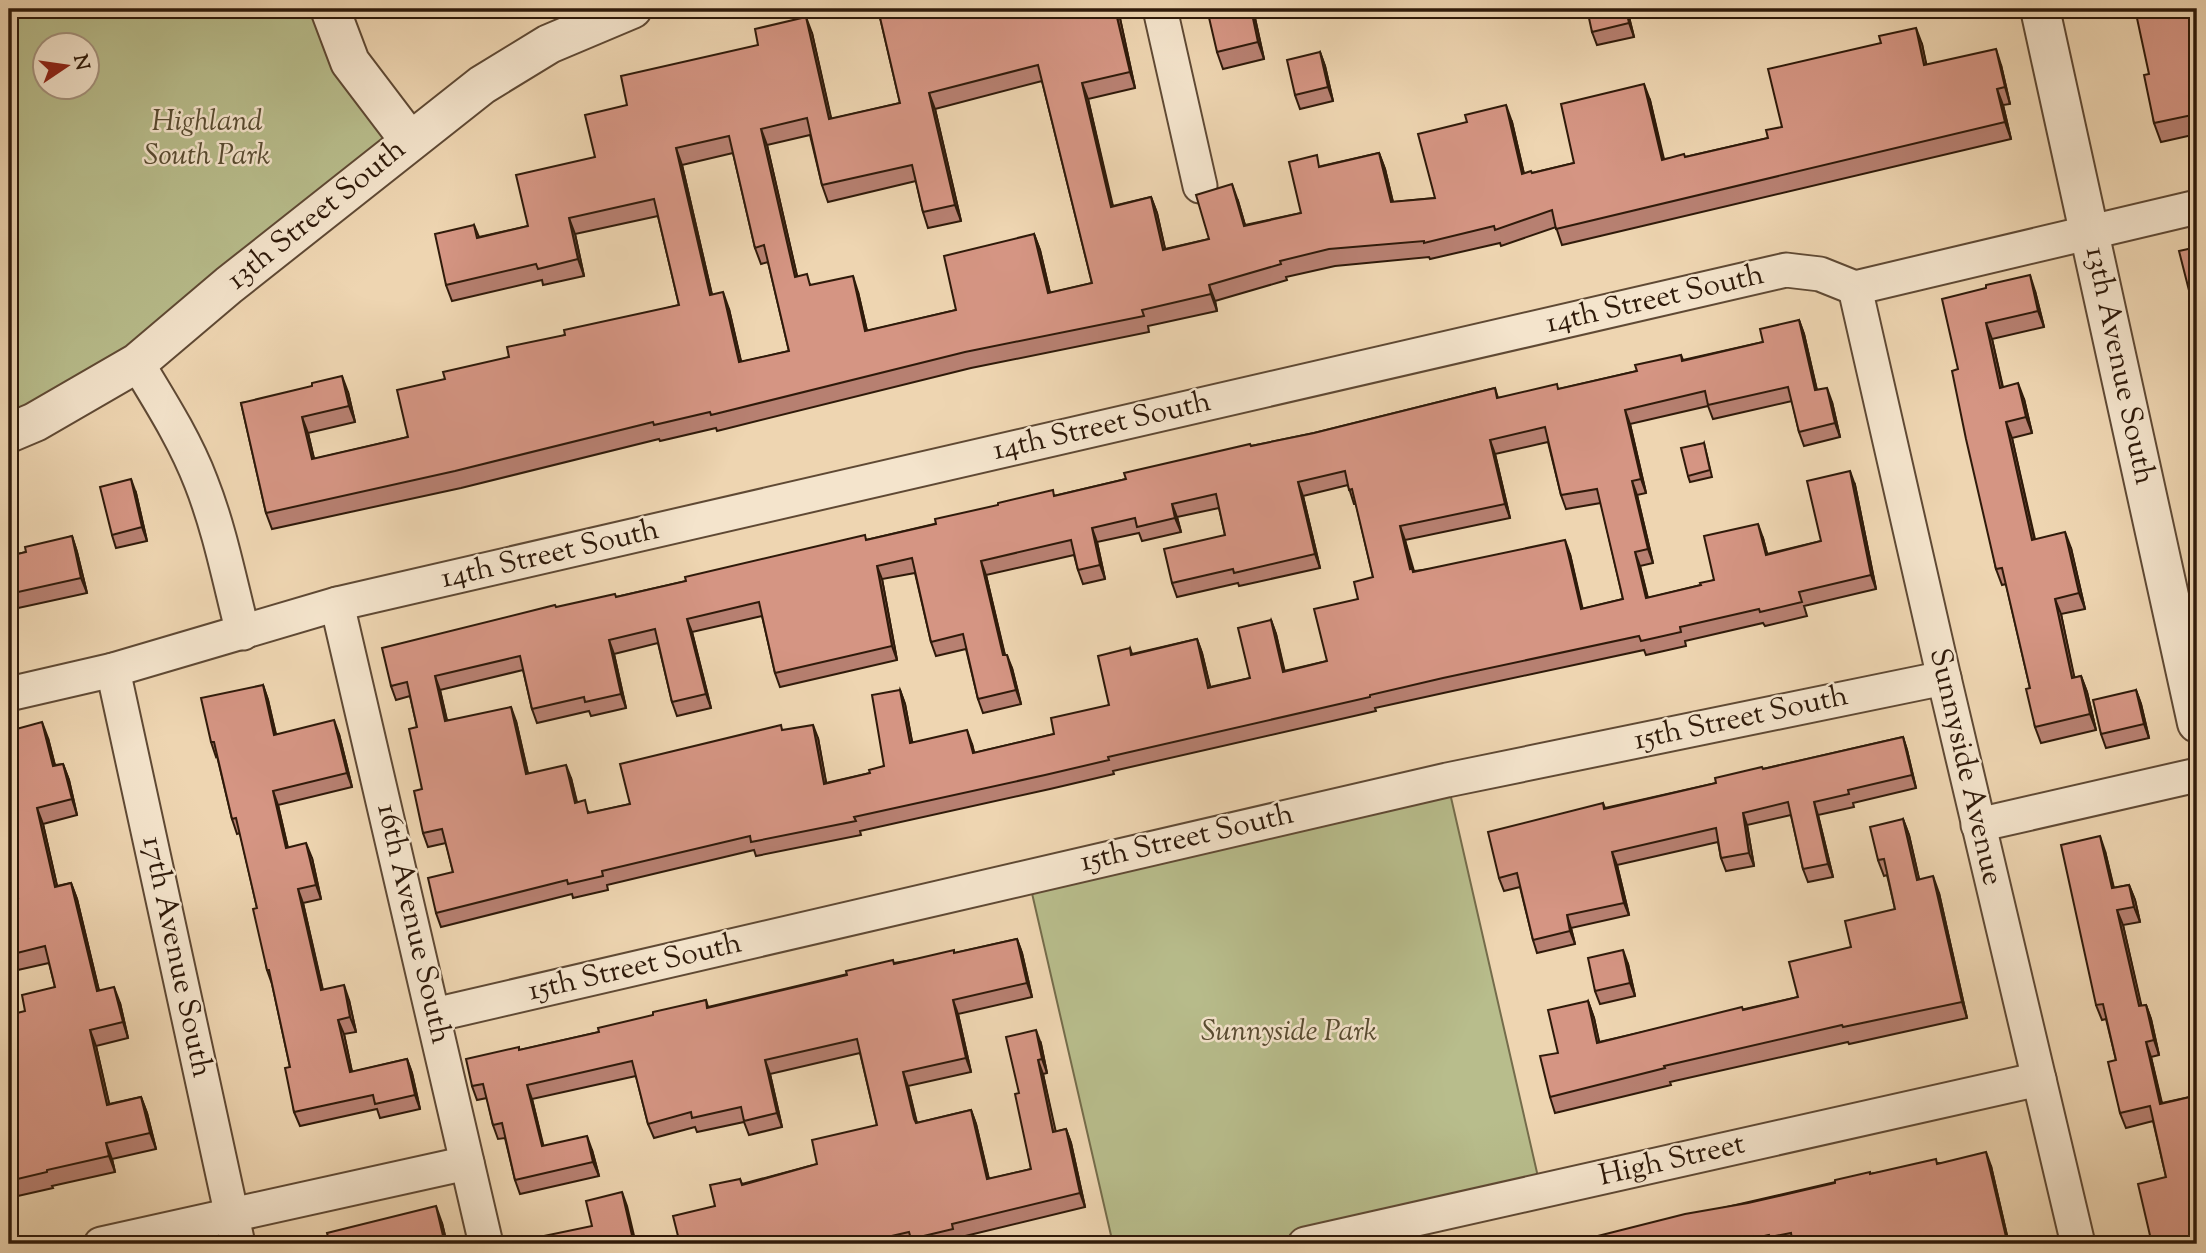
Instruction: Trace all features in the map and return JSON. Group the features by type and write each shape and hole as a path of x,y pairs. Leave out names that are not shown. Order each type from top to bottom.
{"street":[{"path":"330,9 349,62 410,141"},
{"name":"13th Street South","path":"9,433 35,422 137,363 229,285 482,85 550,44 632,9"},
{"path":"1160,9 1200,186"},
{"name":"13th Avenue South","path":"2040,9 2197,723"},
{"path":"1855,288 2197,207"},
{"name":"14th Street South","path":"9,694 113,670 337,604 1786,270 1820,274 1855,288"},
{"name":"Sunnyside Avenue","path":"1855,288 1978,825 2078,1244"},
{"path":"137,363 178,433 201,482 218,534 243,633"},
{"name":"16th Avenue South","path":"337,604 486,1244"},
{"name":"17th Avenue South","path":"113,670 235,1229"},
{"name":"15th Street South","path":"434,1015 1447,780 1944,678"},
{"path":"1978,825 2197,775"},
{"name":"High Street","path":"1305,1244 2039,1079"},
{"path":"101,1244 235,1229 467,1163"}],"green space":[{"name":"Highland South Park","path":"9,9 330,9 410,141 9,433"},
{"name":"Sunnyside Park","path":"1447,780 1541,1190 1305,1244 1113,1244 1028,876"}],"building":[{"path":"878,9 1115,9 1130,72 1082,83 1111,207 1151,197 1163,250 1209,239 1196,195 1232,184 1244,226 1301,213 1289,162 1317,155 1319,167 1379,153 1391,202 1435,198 1418,134 1467,122 1465,115 1506,105 1522,174 1574,163 1561,104 1644,84 1662,160 1768,138 1766,130 1782,127 1768,69 1881,43 1879,36 1916,28 1924,65 1996,49 2005,87 1997,89 2005,122 1556,229 1552,210 1495,230 1494,226 1424,243 1329,249 1280,261 1281,264 1209,285 1211,294 1142,310 1144,316 965,352 711,415 710,412 654,425 653,422 455,471 266,513 241,403 342,376 349,406 302,417 312,459 408,437 397,390 445,379 443,372 509,357 507,347 565,335 564,330 679,305 654,199 569,218 578,259 538,269 536,264 446,285 435,234 474,225 477,238 528,226 516,175 595,157 585,115 627,105 621,76 758,45 755,29 806,17 829,119 900,103","holes":["1038,65 1092,283 1048,293 1034,234 944,256 956,310 865,331 853,276 810,285 807,274 795,277 761,129 807,118 822,185 912,165 923,212 955,205 929,93","729,136 755,248 764,245 789,351 739,362 723,292 710,295 676,148"]},
{"path":"1207,9 1251,9 1258,42 1217,52"},
{"path":"1587,9 1626,9 1629,23 1592,32"},
{"path":"2135,9 2189,9 2197,46 2197,114 2154,123 2144,75 2149,74"},
{"path":"1320,52 1328,87 1295,95 1287,60"},
{"path":"2197,247 2197,322 2179,251"},
{"path":"2030,275 2038,311 1986,323 2000,388 2018,383 2026,417 2006,422 2032,540 2065,532 2079,593 2055,599 2072,678 2081,676 2090,714 2035,727 2026,689 2030,688 2002,568 1996,569 1966,439 1952,371 1958,369 1942,299"},
{"path":"1799,320 1815,390 1827,388 1835,423 1799,432 1788,387 1708,405 1705,391 1625,410 1641,479 1632,481 1648,549 1635,552 1646,598 1714,580 1704,536 1758,524 1766,555 1821,541 1807,481 1850,471 1871,575 1799,592 1802,602 1680,627 1681,632 1641,641 1639,636 1443,678 1108,757 1109,760 854,817 856,821 751,842 750,836 602,871 603,876 568,884 567,880 436,913 428,878 453,872 442,829 423,833 414,791 422,789 409,729 417,727 407,682 391,686 382,648 555,605 556,607 615,594 616,597 686,581 685,577 865,535 866,540 936,524 935,519 998,503 1053,490 1054,496 1126,479 1124,473 1250,444 1251,446 1314,433 1495,388 1497,398 1557,384 1558,389 1637,371 1635,365 1681,355 1682,361 1763,342 1760,329","holes":["1545,427 1561,495 1597,489 1623,599 1581,609 1565,540 1413,572 1400,526 1505,504 1490,440","1345,471 1349,490 1352,489 1373,577 1354,582 1358,599 1314,609 1327,661 1283,672 1271,620 1238,628 1250,678 1208,688 1197,639 1131,655 1130,648 1098,656 1109,705 1051,718 1054,734 973,753 967,730 910,743 900,690 872,695 884,766 869,770 870,773 824,784 813,725 782,730 781,725 620,764 630,804 588,813 585,800 575,803 566,765 526,774 511,707 445,721 435,676 520,656 532,709 584,697 585,702 621,694 609,640 655,629 672,702 706,694 687,619 759,602 775,673 892,646 877,566 912,558 931,642 963,634 978,699 1016,690 1007,655 1003,655 981,561 1071,540 1078,570 1100,565 1092,528 1135,518 1137,527 1175,518 1172,504 1216,494 1225,535 1164,549 1172,583 1233,569 1234,573 1315,554 1298,482"]},
{"path":"1704,443 1710,470 1688,476 1681,448"},
{"path":"131,479 142,527 112,535 100,487"},
{"path":"72,536 81,578 9,594 9,556 26,552 25,547"},
{"path":"263,685 274,735 334,720 347,773 273,791 286,848 306,843 316,885 298,889 321,990 344,985 350,1017 338,1020 350,1072 407,1059 415,1095 375,1104 373,1095 294,1112 285,1068 290,1067 253,909 257,908 236,818 232,819 201,698"},
{"path":"2136,690 2144,724 2101,734 2093,700"},
{"path":"42,722 53,766 63,764 72,799 37,808 55,887 71,883 97,991 114,987 123,1022 90,1030 107,1105 141,1097 150,1133 106,1143 109,1156 9,1181 9,1138 13,1137 9,1118 9,1015 25,1011 22,995 55,987 45,946 9,955 9,900 18,898 9,858 9,731"},
{"path":"1903,737 1912,775 1848,790 1849,794 1814,802 1828,864 1803,869 1788,802 1743,813 1749,853 1721,858 1716,828 1612,852 1624,903 1567,915 1570,931 1533,940 1517,873 1499,878 1488,832 1603,803 1604,809 1716,783 1715,778"},
{"path":"1903,819 1917,880 1933,876 1962,1002 1843,1027 1842,1025 1664,1066 1665,1068 1550,1097 1540,1056 1558,1053 1548,1010 1588,1001 1597,1043 1742,1007 1743,1010 1798,997 1789,962 1851,947 1845,921 1895,909 1884,859 1878,860 1870,827"},
{"path":"2100,836 2112,888 2129,885 2134,907 2117,910 2139,1006 2146,1005 2154,1040 2146,1042 2160,1104 2190,1097 2197,1130 2197,1244 2152,1244 2138,1184 2166,1177 2150,1106 2120,1113 2108,1062 2116,1060 2103,1004 2096,1005 2061,845"},
{"path":"1017,939 1027,983 953,1000 966,1058 903,1072 914,1119 916,1123 971,1110 987,1179 1031,1169 1015,1094 1019,1093 1006,1037 1036,1030 1042,1059 1038,1060 1053,1132 1066,1129 1080,1193 952,1224 953,1229 911,1239 909,1232 857,1244 680,1244 673,1216 715,1206 710,1185 740,1179 742,1185 817,1164 812,1140 877,1125 857,1039 765,1060 777,1113 744,1121 741,1107 692,1118 691,1112 648,1124 632,1061 527,1085 542,1146 587,1136 593,1162 515,1180 502,1123 493,1125 483,1084 472,1086 466,1059 599,1032 598,1028 706,1000 707,1008 847,975 846,971 893,960 894,964"},
{"path":"1623,950 1630,983 1595,991 1588,958"},
{"path":"1986,1152 2007,1241 1993,1244 1793,1244 1791,1233 1729,1244 1566,1244 1685,1214 1835,1183 1835,1180 1870,1172 1936,1159 1937,1164"},
{"path":"622,1192 634,1244 541,1244 539,1237 592,1226 586,1201"},
{"path":"436,1206 444,1240 423,1244 330,1244 327,1233"}]}
